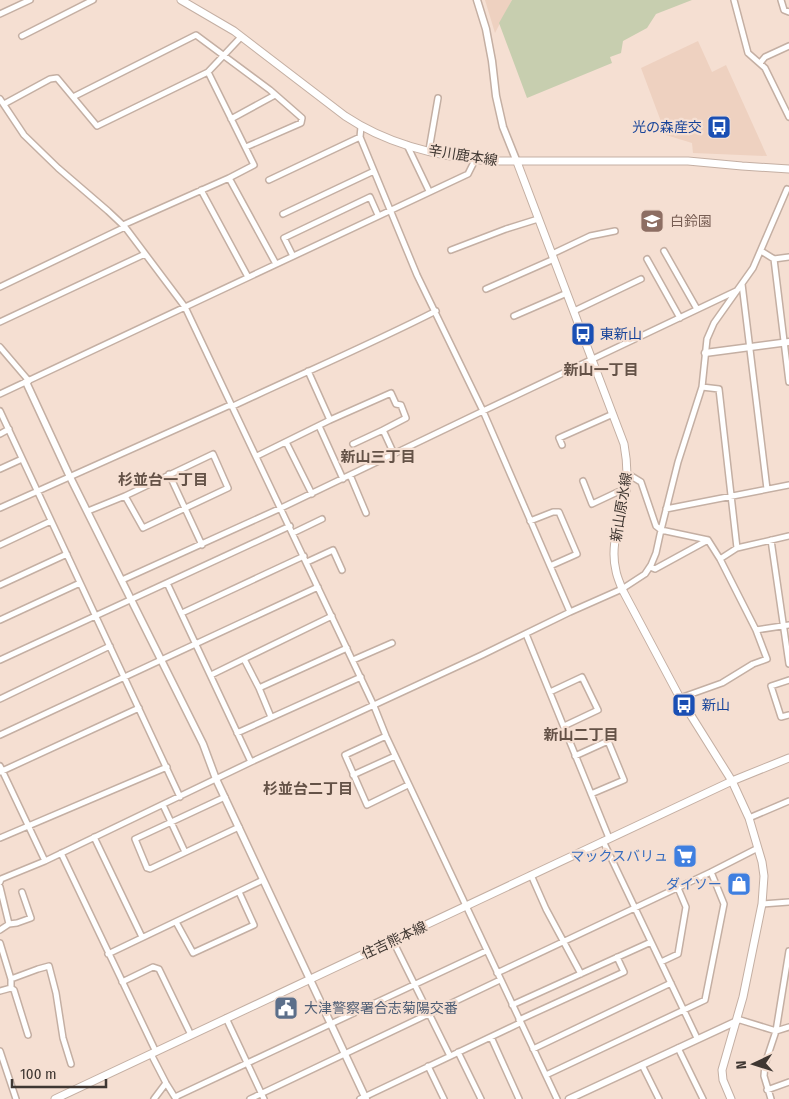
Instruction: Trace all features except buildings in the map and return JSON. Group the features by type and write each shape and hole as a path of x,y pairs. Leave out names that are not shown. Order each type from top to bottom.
{"main road":[{"name":"辛川鹿本線","path":"181,0 242,37 361,127 383,138 407,146 475,160 517,162 600,160 688,161 789,169"},
{"name":"新山原水線","path":"517,162 624,444 628,474 615,534 616,572 622,589 680,698 732,781"},
{"name":"住吉熊本線","path":"55,1099 732,781 789,758"},
{"path":"730,1099 723,1080 722,1070 737,1020 762,904 764,876 749,818 732,781"}],"street":[{"path":"0,14 30,0"},
{"path":"22,36 93,0"},
{"path":"477,0 486,29 496,96 503,127 517,162"},
{"path":"734,0 748,53 766,68 789,117"},
{"path":"781,0 784,10 789,12"},
{"path":"73,97 196,35 302,118 301,123 246,147"},
{"path":"4,104 50,79 57,78 97,126 208,72 242,37"},
{"path":"760,62 765,57 789,46"},
{"path":"0,287 254,165 208,72"},
{"path":"231,119 275,95"},
{"path":"429,150 438,98"},
{"path":"0,99 24,135 58,168 124,226 185,307 353,660 408,785 557,1099"},
{"path":"361,127 360,137 417,275 436,311 482,411 570,612"},
{"path":"270,180 360,137"},
{"path":"407,146 429,191"},
{"path":"0,394 390,209 468,174 475,160"},
{"path":"283,214 374,171"},
{"path":"229,178 276,264"},
{"path":"0,882 1,879 45,861 250,762 374,706 622,589 645,574 656,553 678,462 702,387 707,339 714,323 753,268 787,189"},
{"path":"201,190 248,277"},
{"path":"292,256 284,238 370,197 378,215"},
{"path":"451,250 538,219"},
{"path":"486,289 553,257 590,236 615,231"},
{"path":"664,251 697,309"},
{"path":"761,251 774,259 789,257"},
{"path":"0,322 145,254"},
{"path":"647,259 680,318"},
{"path":"774,259 786,342 789,382"},
{"path":"574,311 640,279"},
{"path":"742,284 767,489"},
{"path":"122,580 312,494 736,291"},
{"path":"514,316 567,294"},
{"path":"0,508 364,347 436,311"},
{"path":"705,352 786,342"},
{"path":"0,347 27,381 70,476 203,744 216,779 364,1098 624,972 617,957"},
{"path":"308,371 330,420"},
{"path":"702,387 719,388 737,548"},
{"path":"257,456 330,420 392,393 396,404 401,405 406,418 353,444"},
{"path":"0,411 180,796"},
{"path":"562,445 559,438 613,414"},
{"path":"319,426 343,479"},
{"path":"0,434 9,429"},
{"path":"383,430 394,454"},
{"path":"286,442 312,494"},
{"path":"88,511 125,496 213,454 228,488 143,528 125,496"},
{"path":"0,469 22,458"},
{"path":"169,474 202,545"},
{"path":"628,474 641,482 656,526 662,530 708,540 756,630 767,659 753,664 722,683 680,698"},
{"path":"350,475 366,512"},
{"path":"583,481 592,504 626,488"},
{"path":"666,510 789,485"},
{"path":"530,521 553,512 559,512 577,554 550,566"},
{"path":"293,533 322,518"},
{"path":"0,545 51,521"},
{"path":"0,660 290,526"},
{"path":"720,560 737,548 789,536"},
{"path":"650,567 655,568 708,540"},
{"path":"771,540 786,625 789,664"},
{"path":"306,562 333,550 342,570"},
{"path":"0,585 67,554"},
{"path":"182,613 304,556"},
{"path":"0,620 80,583"},
{"path":"167,583 197,644 250,762"},
{"path":"0,735 318,587"},
{"path":"211,675 332,616"},
{"path":"756,630 786,625"},
{"path":"526,634 591,794 606,840 634,908 697,1038"},
{"path":"353,660 392,643"},
{"path":"0,699 110,646"},
{"path":"259,688 347,648"},
{"path":"244,659 259,688 270,718"},
{"path":"237,733 360,677"},
{"path":"550,692 582,677 598,710 564,726"},
{"path":"789,680 771,686 781,717 789,715"},
{"path":"45,861 1,770 139,708"},
{"path":"386,736 345,755 366,805 408,785"},
{"path":"575,756 608,741 624,780 591,794"},
{"path":"353,775 395,756"},
{"path":"0,838 167,767"},
{"path":"225,797 135,839 148,868 150,869 239,827"},
{"path":"749,818 789,801"},
{"path":"163,805 185,852"},
{"path":"94,837 142,937"},
{"path":"497,974 758,848"},
{"path":"61,853 122,982 166,1083 176,1098 486,951"},
{"path":"546,1076 705,1000 724,904 711,872"},
{"path":"531,875 563,942 581,974"},
{"path":"108,954 264,880"},
{"path":"0,888 2,906 9,924"},
{"path":"661,962 678,954 686,907 678,888"},
{"path":"0,930 9,924 31,918 22,892"},
{"path":"176,922 193,953 254,925 239,892"},
{"path":"762,904 789,902"},
{"path":"393,940 450,1056"},
{"path":"512,1005 651,942"},
{"path":"0,943 11,979 11,988 14,990 28,1035"},
{"path":"771,1099 764,1076 765,1064 776,1030 789,951"},
{"path":"11,979 49,966 56,993 63,1038 71,1064"},
{"path":"122,982 153,967 158,969 191,1035"},
{"path":"250,1099 262,1096 344,1053 500,980"},
{"path":"533,1049 670,983"},
{"path":"0,991 11,988"},
{"path":"226,1018 262,1096"},
{"path":"16,1020 23,1019"},
{"path":"570,1099 737,1020 776,1030 789,1028"},
{"path":"491,1037 520,1099"},
{"path":"678,1048 703,1099"},
{"path":"0,1051 16,1099"},
{"path":"458,1052 481,1099"},
{"path":"642,1065 657,1099"},
{"path":"428,1066 444,1099"},
{"path":"767,1090 789,1082"},
{"path":"154,1099 166,1083"}],"shaded area":[{"path":"485,0 512,0 495,33"},
{"path":"698,41 712,72 726,65 767,156 693,153 692,143 666,135 641,68"}],"green space":[{"path":"512,0 692,0 656,14 647,28 623,41 621,53 610,57 612,63 527,98 499,23"}],"place":[{"name":"光の森産交","path":"719,127"},
{"name":"白鈴園","path":"652,221"},
{"name":"東新山","path":"583,334"},
{"name":"新山","path":"684,705"},
{"name":"マックスバリュ","path":"685,856"},
{"name":"ダイソー","path":"739,884"},
{"name":"大津警察署合志菊陽交番","path":"286,1008"}],"district":[{"name":"新山一丁目","path":"601,370"},
{"name":"新山三丁目","path":"378,457"},
{"name":"杉並台一丁目","path":"163,480"},
{"name":"新山二丁目","path":"581,735"},
{"name":"杉並台二丁目","path":"308,789"}]}
